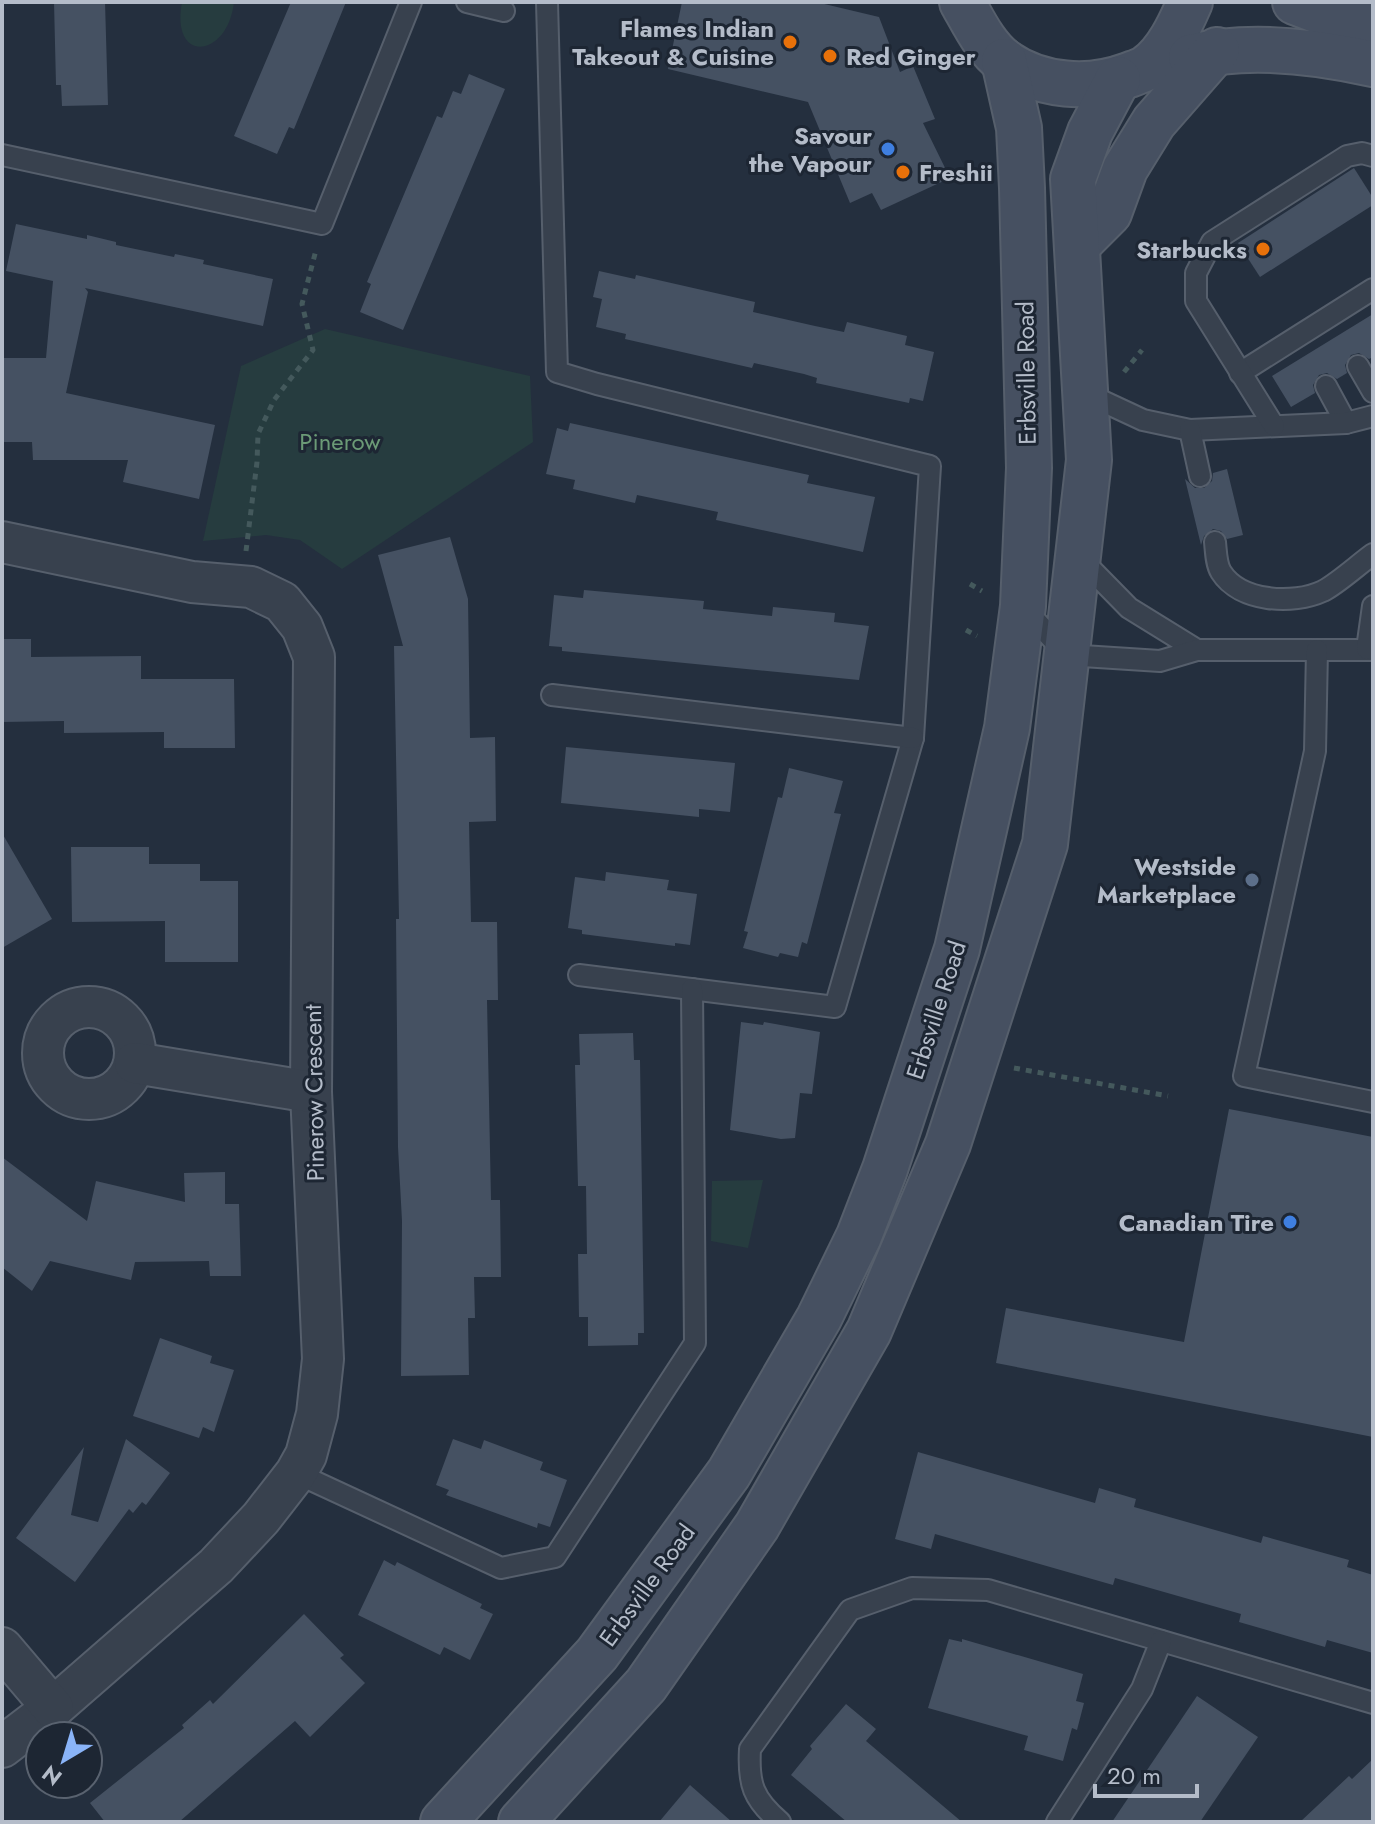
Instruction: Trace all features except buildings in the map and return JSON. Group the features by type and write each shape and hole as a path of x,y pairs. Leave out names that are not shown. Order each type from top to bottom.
{"main road":[{"path":"962,2 980,35 1004,61 1049,81 1097,84 1217,50 1247,49 1339,56 1373,64"},
{"path":"521,1822 646,1685 757,1526 869,1331 948,1144 1045,844 1089,460 1073,179 1090,132 1132,74 1167,46 1190,2"},
{"path":"1295,2 1329,15 1373,24"},
{"path":"1077,245 1109,213 1125,169 1154,122 1217,50"},
{"name":"Erbsville Road","path":"443,1822 597,1654 729,1473 819,1318 859,1236 885,1169 957,949 1007,728 1023,606 1029,468 1022,188 1019,128 1004,61"}],"street":[{"name":"Pinerow Crescent","path":"2,542 192,582 251,587 282,602 302,627 314,657 311,1092 323,1359 317,1414 306,1455 261,1518 216,1566 53,1708 2,1747"},
{"path":"135,1063 311,1092"},
{"path":"2,1648 53,1708"}],"lane":[{"path":"2,155 322,224 411,2"},
{"path":"467,2 504,11"},
{"path":"547,2 557,372 930,466 913,738 835,1007 579,975"},
{"path":"1274,426 1196,301 1196,273 1212,242 1347,156 1362,153 1373,156"},
{"path":"1240,373 1302,346 1370,299"},
{"path":"1358,366 1373,392"},
{"path":"1326,386 1346,423"},
{"path":"1085,393 1143,420 1182,429 1346,423 1373,416"},
{"path":"1182,429 1200,476"},
{"path":"1215,542 1219,569 1232,585 1247,593 1276,598 1301,598 1325,590 1373,554"},
{"path":"1078,556 1129,608 1197,650"},
{"path":"1023,606 1067,655 1160,661 1197,650 1370,650 1373,606"},
{"path":"1317,650 1315,751 1244,1076 1373,1102"},
{"path":"552,695 913,738"},
{"path":"296,1473 501,1568 555,1557 695,1343 692,989"},
{"path":"780,1822 761,1806 748,1777 750,1749 850,1610 912,1588 988,1590 1373,1703"},
{"path":"1057,1822 1142,1689 1161,1641"}],"path":[{"path":"251,587 245,544 258,434 274,400 313,350 302,304 322,224"},
{"path":"970,584 982,591"},
{"path":"966,630 977,636"},
{"path":"1005,1066 1168,1096"}],"green space":[{"path":"182,2 234,2 230,21 222,34 201,47 184,36"},
{"name":"Pinerow","path":"325,329 530,376 533,442 342,569 300,540 266,535 203,541 241,366"},
{"path":"763,1180 748,1248 711,1241 712,1181"}],"place":[{"name":"Flames Indian Takeout & Cuisine","path":"790,42"},
{"name":"Red Ginger","path":"830,56"},
{"name":"Savour the Vapour","path":"888,149"},
{"name":"Freshii","path":"903,172"},
{"name":"Starbucks","path":"1263,249"},
{"name":"Westside Marketplace","path":"1252,880"},
{"name":"Canadian Tire","path":"1290,1222"}]}
